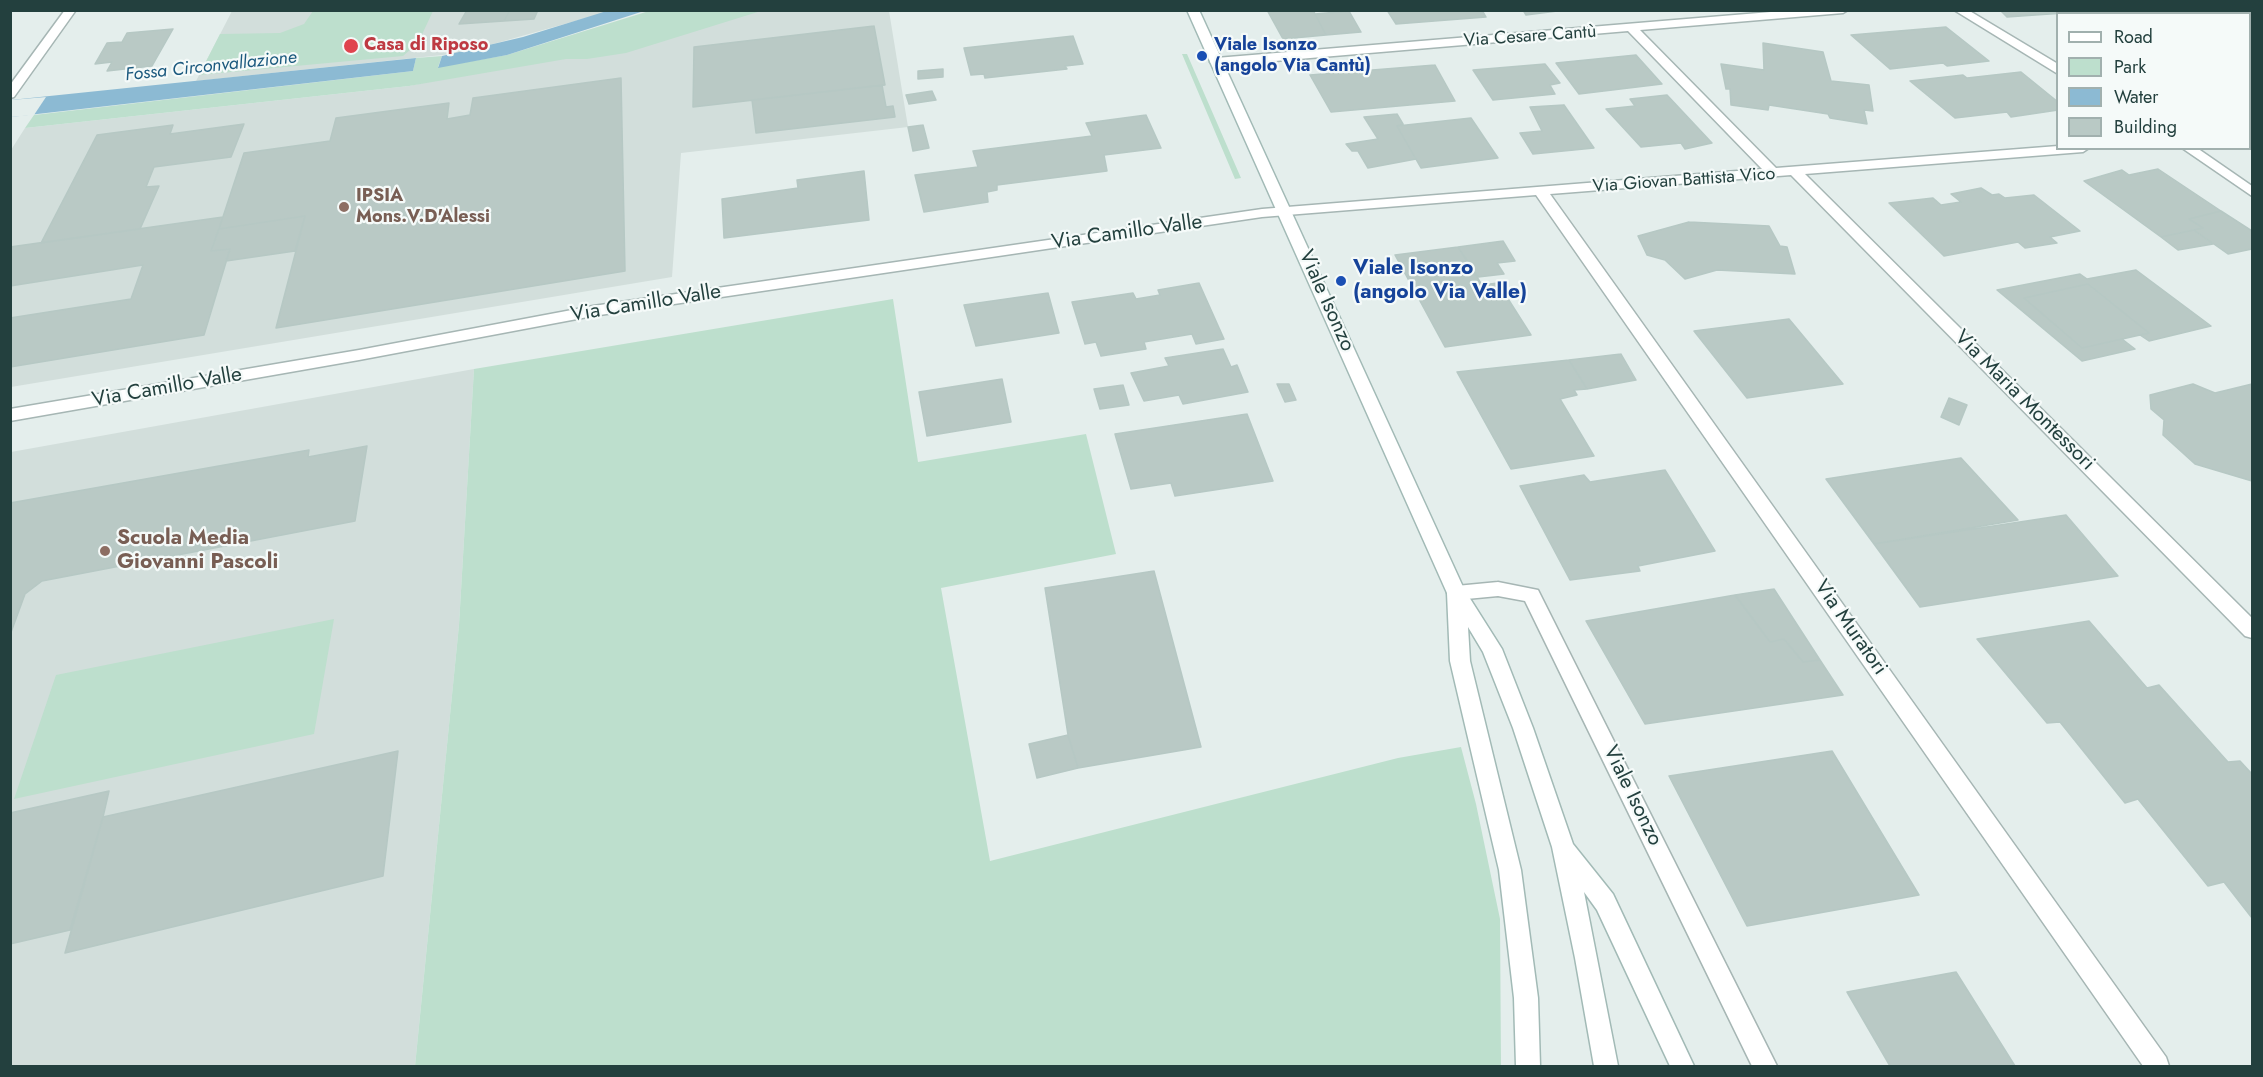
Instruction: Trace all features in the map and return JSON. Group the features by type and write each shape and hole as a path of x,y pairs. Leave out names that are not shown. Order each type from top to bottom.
{"street":[{"path":"10,94 71,10"},
{"name":"Viale Isonzo","path":"1193,10 1456,592 1492,649 1523,728 1563,847 1587,958 1606,1066"},
{"name":"Via Cesare Cantù","path":"1216,62 1843,10"},
{"path":"1959,10 2056,69"},
{"path":"1632,29 1774,174"},
{"name":"Via Giovan Battista Vico","path":"1285,212 1796,173 2061,150"},
{"path":"2191,150 2253,192"},
{"name":"Via Maria Montessori","path":"1796,173 2253,630"},
{"name":"Via Muratori","path":"1541,192 2157,1066"},
{"name":"Via Camillo Valle","path":"10,416 359,355 593,310 1285,212"},
{"name":"Viale Isonzo","path":"1456,592 1498,590 1532,595 1765,1066"},
{"name":"Viale Isonzo","path":"1456,592 1460,661 1510,870 1526,998 1528,1066"},
{"name":"Viale Isonzo","path":"1563,847 1605,902 1682,1066"}],"shaded area":[{"name":"Casa di Riposo","path":"232,11 611,11 461,53 196,81"},
{"name":"IPSIA Mons.V.D'Alessi","path":"745,11 889,11 908,127 681,153 672,277 11,387 11,150 25,128 409,86"},
{"path":"474,369 459,625 415,1066 11,1066 11,452"}],"green space":[{"path":"313,11 433,11 418,43 403,56 199,75 220,34 280,33 304,24"},
{"path":"649,11 761,11 626,53 587,59 566,59 409,86 25,128 34,115 413,71 416,58 442,56 438,67 507,55"},
{"path":"1182,54 1187,54 1241,178 1235,179"},
{"path":"893,299 918,462 1086,434 1116,554 941,588 990,861 1398,758 1461,747 1476,804 1500,919 1501,1066 415,1066 459,625 474,369"},
{"path":"334,619 314,734 14,799 56,675"}],"water":[{"path":"610,10 644,11 507,55 438,68 442,56 523,37"},
{"path":"416,58 413,71 11,117 11,100"}],"pier":[{"path":"46,97 34,115 11,117 11,100"}],"building":[{"path":"467,10 510,10 504,21 459,24"},
{"path":"510,10 538,10 534,19 504,21"},
{"path":"1267,10 1313,10 1326,35 1283,39"},
{"path":"1387,10 1482,10 1486,17 1396,24"},
{"path":"1523,10 1565,10 1526,15"},
{"path":"2000,10 2061,10 2063,12 2056,14 2007,17"},
{"path":"1349,11 1361,32 1326,35 1315,14"},
{"path":"874,26 885,85 693,107 694,47"},
{"path":"1946,27 1989,61 1890,69 1851,35"},
{"path":"173,29 152,66 107,71 112,62 95,64 107,43 122,42 127,33"},
{"path":"1073,36 1083,64 1065,66 1067,69 985,78 984,74 971,75 964,48"},
{"path":"1763,43 1823,52 1831,81 1869,85 1873,111 1864,110 1867,124 1830,118 1828,114 1769,105 1768,110 1731,105 1730,89 1726,89 1721,64 1764,70"},
{"path":"1636,55 1662,84 1579,94 1556,63"},
{"path":"1545,64 1560,83 1550,85 1555,94 1493,100 1473,70"},
{"path":"1435,65 1455,101 1331,112 1310,75"},
{"path":"943,69 943,77 918,79 918,71"},
{"path":"2021,72 2056,100 2056,110 2011,117 2007,112 1955,118 1910,81 1963,75 1967,78"},
{"path":"621,78 625,271 276,328 305,216 219,229 244,153 330,141 336,118 449,103 447,119 470,115 473,98"},
{"path":"882,85 886,107 893,106 895,117 756,133 752,100"},
{"path":"932,91 936,100 909,104 906,95"},
{"path":"1667,95 1712,143 1685,149 1681,143 1641,147 1606,109 1635,106 1630,99"},
{"path":"1564,105 1594,148 1533,154 1520,133 1542,131 1530,107"},
{"path":"1397,114 1403,124 1397,126 1416,159 1368,168 1358,151 1352,151 1346,144 1378,139 1364,117"},
{"path":"1146,115 1161,148 1104,155 1107,171 997,185 997,190 987,192 988,202 924,212 915,175 978,167 973,151 1092,136 1086,123"},
{"path":"1471,118 1498,158 1421,168 1397,126"},
{"path":"244,124 231,157 154,167 146,187 159,186 140,229 41,243 97,135 173,125 170,134"},
{"path":"923,125 929,148 913,151 908,127"},
{"path":"2158,169 2221,211 2189,219 2203,228 2161,237 2084,181 2122,170 2129,175"},
{"path":"864,171 869,220 724,238 722,199 798,188 797,180"},
{"path":"1981,188 1992,195 1999,194 2005,198 2034,195 2080,231 2050,237 2057,243 2025,248 2018,242 1944,256 1889,203 1933,198 1941,205 1961,202 1951,194"},
{"path":"2221,211 2252,231 2252,249 2228,254 2194,230 2203,228 2189,219"},
{"path":"305,216 295,251 226,261 230,249 211,251 219,229"},
{"path":"223,217 211,251 230,249 204,335 10,367 10,318 131,299 143,265 10,286 10,247"},
{"path":"1689,222 1769,226 1780,246 1787,247 1795,274 1717,270 1685,279 1665,260 1647,255 1638,236"},
{"path":"2194,230 2213,244 2178,250 2161,237"},
{"path":"1503,241 1515,261 1497,263 1504,274 1478,277 1458,247"},
{"path":"1458,247 1482,285 1498,283 1531,335 1445,347 1395,255"},
{"path":"2136,270 2211,326 2149,341 2140,335 2149,333 2088,284 2024,298 2082,348 2122,339 2135,349 2082,361 1997,290 2080,274 2087,279"},
{"path":"1199,283 1224,339 1196,344 1192,334 1144,342 1146,349 1101,356 1096,342 1085,344 1072,302 1133,293 1136,299 1160,295 1158,290"},
{"path":"2088,284 2149,333 2082,348 2024,298"},
{"path":"1048,293 1059,333 976,346 964,305"},
{"path":"1789,319 1843,384 1747,398 1694,331"},
{"path":"1223,349 1231,367 1237,365 1248,392 1183,404 1179,395 1144,401 1131,373 1169,366 1165,358"},
{"path":"1621,354 1636,380 1587,389 1569,360"},
{"path":"1569,360 1587,389 1574,390 1577,395 1560,399 1594,456 1511,469 1457,372"},
{"path":"1002,379 1011,422 927,436 919,392"},
{"path":"1277,384 1289,384 1296,400 1285,402"},
{"path":"2193,384 2215,393 2252,384 2252,481 2195,464 2163,435 2164,420 2151,409 2150,395"},
{"path":"1123,385 1129,405 1100,409 1094,389"},
{"path":"1949,398 1967,405 1959,425 1941,417"},
{"path":"1247,414 1273,481 1175,496 1171,483 1131,489 1115,434"},
{"name":"Scuola Media Giovanni Pascoli","path":"367,446 355,521 42,581 25,594 10,635 10,503 309,450 308,457"},
{"path":"1961,458 2018,520 1874,544 1826,479"},
{"path":"1665,470 1715,551 1638,566 1640,571 1570,580 1520,486 1584,475 1590,482"},
{"path":"2066,515 2118,576 1920,607 1874,544"},
{"path":"1154,571 1201,747 1078,768 1068,735 1045,588"},
{"path":"1774,589 1820,660 1803,662 1784,639 1770,642 1735,595"},
{"path":"1735,595 1770,642 1784,639 1803,662 1820,660 1843,695 1645,724 1586,621"},
{"path":"2089,621 2147,688 2159,685 2228,762 2240,761 2252,774 2252,918 2224,882 2208,886 2138,799 2125,803 2060,722 2047,723 1977,639"},
{"path":"1068,735 1078,768 1037,778 1029,744"},
{"path":"398,751 383,876 65,953 103,817"},
{"path":"1832,751 1919,895 1747,926 1669,776"},
{"path":"109,791 70,930 10,944 10,813"},
{"path":"1956,972 2015,1066 1890,1066 1847,992"}],"place":[{"name":"Casa di Riposo","path":"351,46"},
{"name":"Viale Isonzo (angolo Via Cantù)","path":"1202,56"},
{"name":"IPSIA Mons.V.D'Alessi","path":"344,207"},
{"name":"Viale Isonzo (angolo Via Valle)","path":"1341,281"},
{"name":"Scuola Media Giovanni Pascoli","path":"105,551"}],"water label":[{"name":"Fossa Circonvallazione","path":"211,67"}]}
